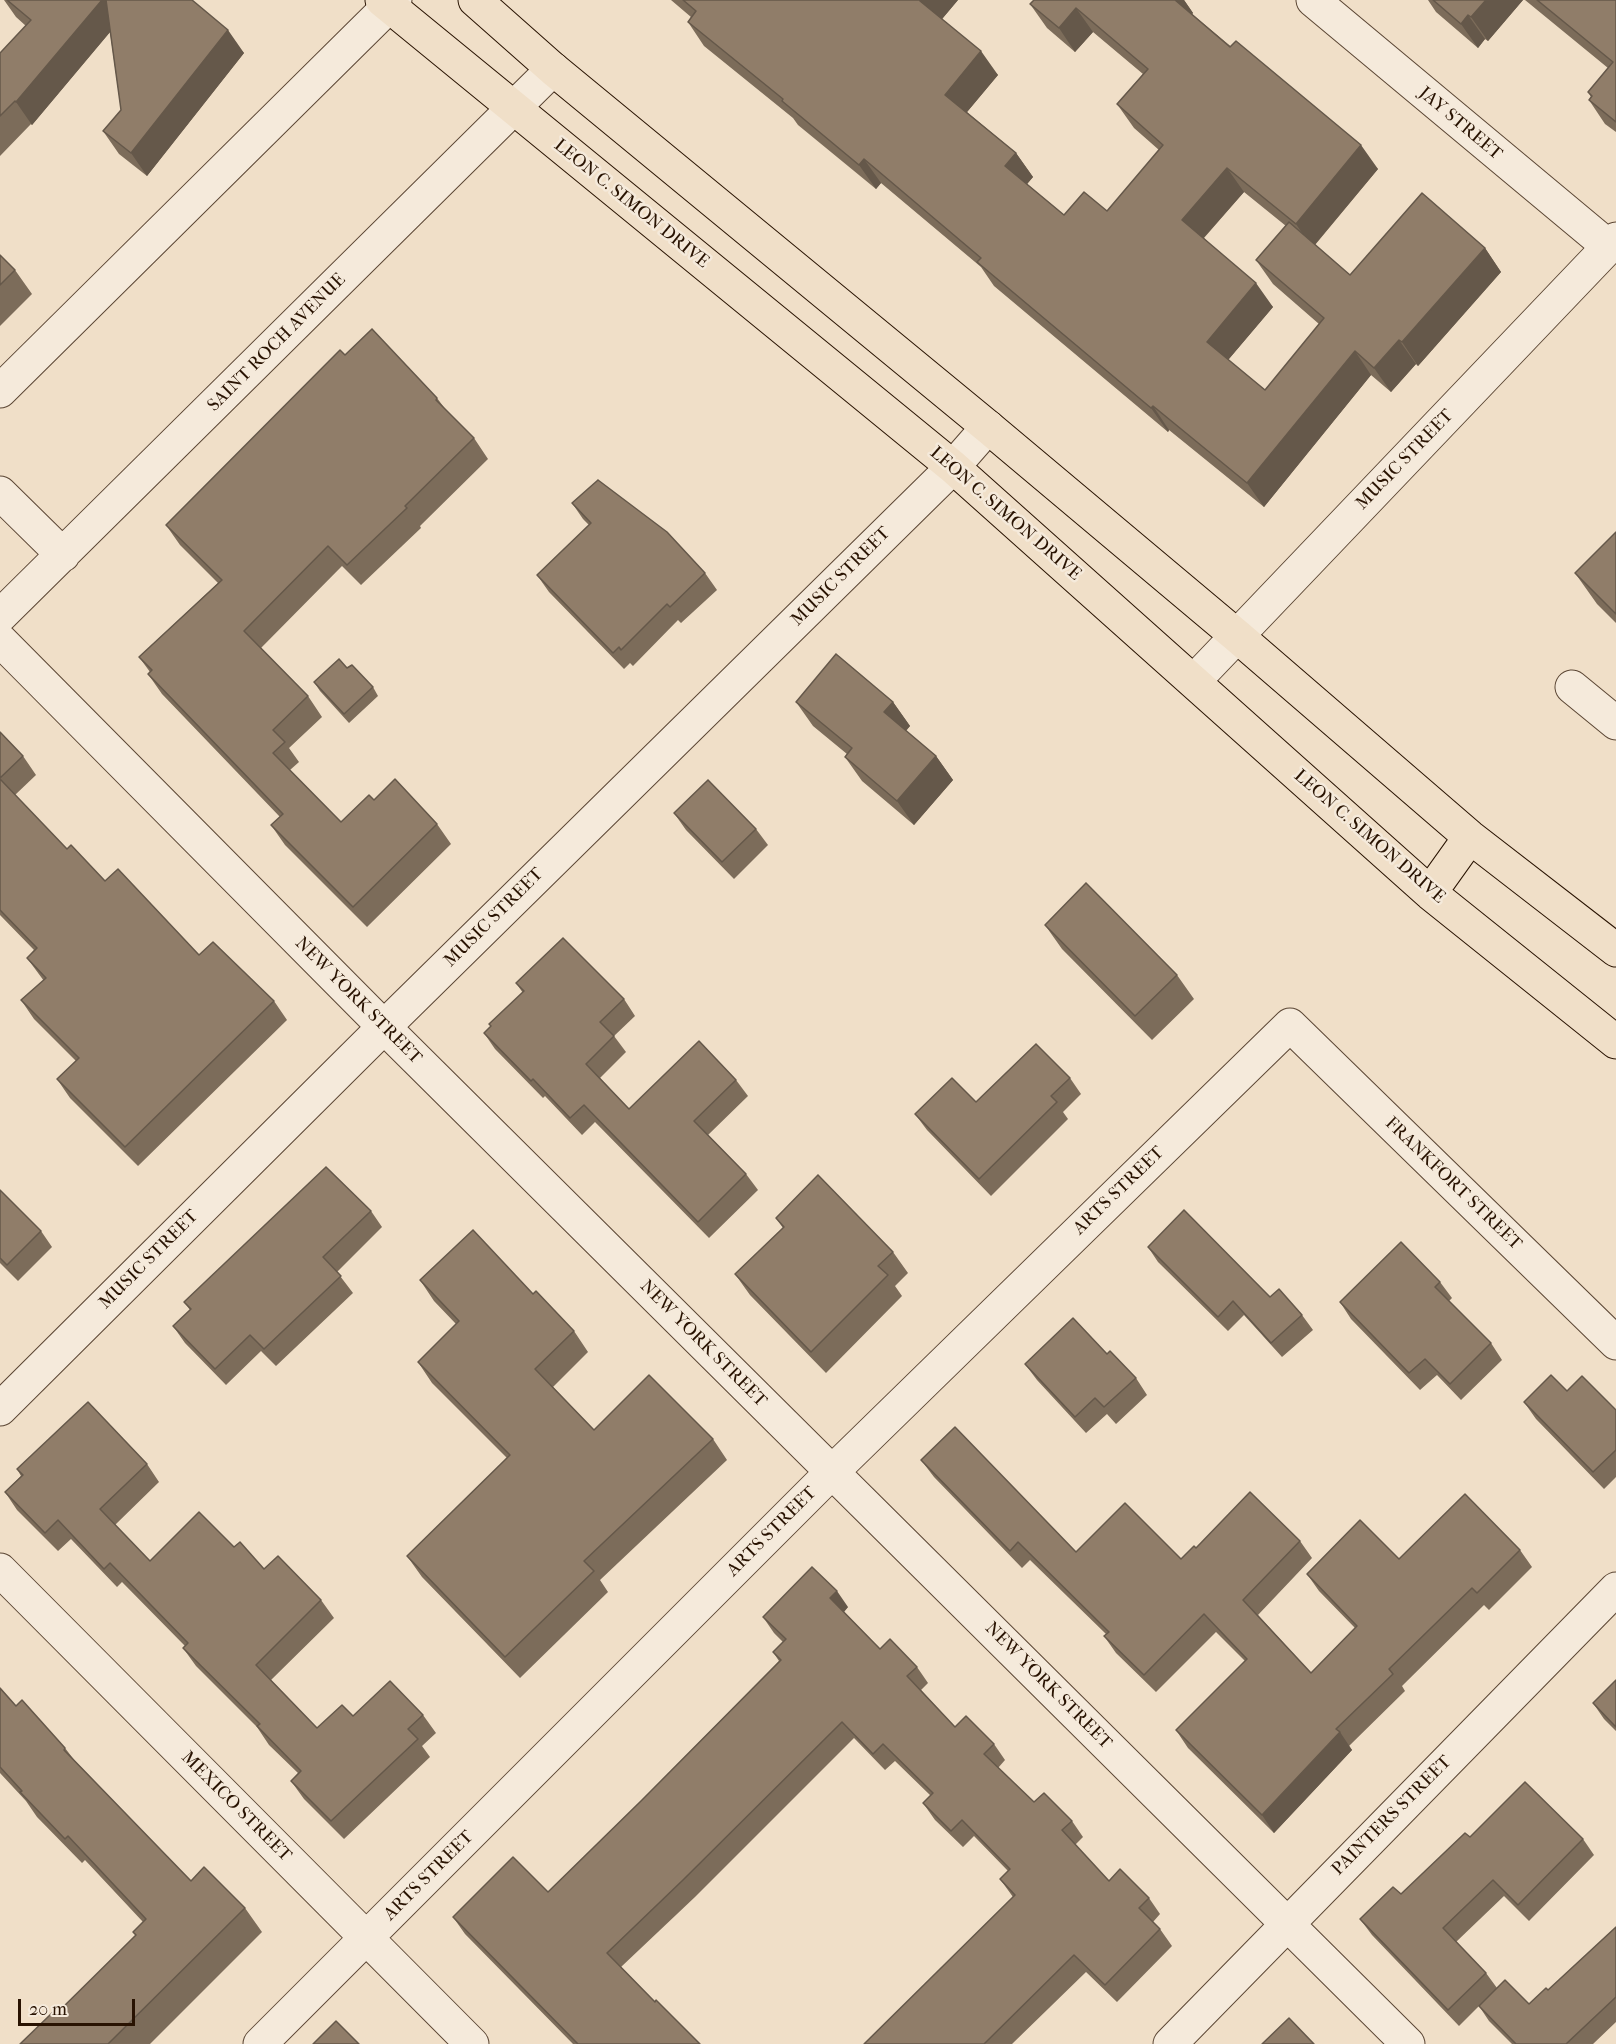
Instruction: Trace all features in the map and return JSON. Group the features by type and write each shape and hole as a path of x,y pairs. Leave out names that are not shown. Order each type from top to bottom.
{"main road":[{"path":"475,0 553,69 988,427 1237,636 1470,837 1616,950"},
{"name":"LEON C. SIMON DRIVE","path":"389,2 513,109 953,467 1430,892 1616,1042"},
{"path":"1430,892 1470,837"}],"street":[{"name":"JAY STREET","path":"1313,0 1612,243"},
{"path":"0,391 389,2"},
{"name":"SAINT ROCH AVENUE","path":"0,616 553,69"},
{"name":"MUSIC STREET","path":"1194,681 1612,243"},
{"name":"MUSIC STREET","path":"0,1409 953,467 988,427"},
{"path":"0,493 63,555"},
{"name":"NEW YORK STREET","path":"0,640 384,1027 1408,2044"},
{"path":"1572,687 1616,723"},
{"name":"FRANKFORT STREET","path":"1290,1024 1616,1343"},
{"name":"ARTS STREET","path":"260,2044 832,1472 1290,1024"},
{"name":"MEXICO STREET","path":"0,1570 472,2044"},
{"name":"PAINTERS STREET","path":"1170,2044 1286,1923 1616,1589"}],"building":[{"path":"7,0 102,0 16,102 0,116 0,53 31,20"},
{"path":"106,0 192,0 228,30 131,153 103,131 121,110"},
{"path":"683,0 921,0 981,51 945,95 1016,153 1005,166 1064,215 1084,192 1107,211 1163,145 1117,104 1148,69 1076,8 1059,28 1030,4 1034,0 1175,0 1230,47 1236,41 1361,145 1296,224 1227,168 1182,220 1256,283 1207,342 1265,390 1324,318 1256,260 1289,222 1350,275 1422,193 1485,248 1402,342 1399,340 1374,368 1355,351 1247,483 1153,406 1151,408 977,262 981,258 864,159 859,165 782,101 783,99 688,22 696,11"},
{"path":"1433,0 1486,0 1471,17 1468,15 1461,24"},
{"path":"1537,0 1616,0 1616,122 1589,100 1592,96 1588,92 1613,62"},
{"path":"0,255 15,270 0,285"},
{"path":"372,329 474,438 405,506 407,508 347,565 328,546 244,631 308,696 273,730 285,742 273,753 341,822 369,795 374,800 395,779 437,824 353,907 271,825 283,814 148,674 152,670 139,657 222,580 166,525 340,350 345,355"},
{"path":"598,480 667,532 705,573 670,607 667,604 621,650 619,647 613,653 537,575 591,523 572,503"},
{"path":"1616,532 1616,614 1575,573"},
{"path":"836,654 893,702 884,712 936,756 897,801 845,757 852,748 796,702"},
{"path":"339,659 347,668 352,665 373,687 344,714 314,682"},
{"path":"0,732 23,756 0,778"},
{"path":"0,779 67,849 71,845 105,881 118,869 199,955 213,942 274,1001 125,1147 57,1079 79,1058 21,1000 46,978 27,958 37,948 0,910"},
{"path":"708,780 756,829 722,862 674,813"},
{"path":"1086,883 1177,975 1135,1016 1045,925"},
{"path":"563,938 624,999 600,1022 614,1036 586,1064 629,1109 699,1041 736,1080 694,1121 746,1174 698,1222 584,1105 570,1118 484,1033 491,1026 489,1024 524,991 516,983"},
{"path":"1036,1044 1070,1078 1051,1096 1057,1102 979,1179 915,1114 952,1078 976,1102"},
{"path":"326,1167 371,1211 323,1257 341,1276 264,1349 250,1335 215,1369 173,1326 191,1309 184,1302"},
{"path":"818,1175 893,1252 878,1266 888,1275 811,1352 735,1274 784,1227 776,1218"},
{"path":"0,1190 41,1231 7,1265 0,1258"},
{"path":"1184,1210 1270,1297 1279,1289 1302,1315 1271,1343 1233,1301 1218,1317 1148,1247"},
{"path":"473,1230 533,1294 536,1291 574,1331 535,1369 594,1430 649,1375 713,1439 584,1561 594,1571 505,1657 407,1556 510,1455 418,1362 459,1321 420,1280"},
{"path":"1401,1242 1440,1282 1435,1287 1491,1343 1450,1384 1425,1359 1409,1373 1340,1302"},
{"path":"1073,1318 1107,1354 1110,1351 1136,1378 1104,1407 1095,1398 1075,1417 1025,1364"},
{"path":"1551,1375 1567,1391 1582,1376 1616,1410 1616,1450 1593,1472 1524,1402"},
{"path":"88,1402 147,1464 100,1509 150,1561 199,1512 234,1547 240,1542 264,1569 278,1556 321,1600 256,1665 317,1728 342,1705 353,1716 390,1681 423,1715 408,1729 418,1739 331,1821 291,1781 301,1771 257,1726 260,1724 183,1648 188,1643 110,1563 104,1569 58,1520 45,1533 5,1492 23,1475 17,1469"},
{"path":"955,1427 1076,1552 1125,1503 1181,1559 1194,1546 1196,1548 1250,1492 1300,1541 1243,1600 1311,1673 1357,1626 1307,1574 1360,1520 1399,1559 1465,1494 1520,1550 1477,1593 1472,1588 1389,1669 1393,1674 1336,1729 1340,1732 1262,1815 1176,1730 1247,1659 1204,1614 1144,1675 1104,1636 1109,1632 1018,1542 1010,1551 921,1460"},
{"path":"812,1567 837,1591 830,1598 880,1649 890,1639 917,1667 907,1676 955,1727 966,1716 994,1744 984,1754 1034,1802 1044,1793 1072,1821 1062,1830 1109,1881 1120,1869 1149,1898 1139,1908 1160,1929 1105,1985 1074,1955 984,2044 864,2044 1015,1895 1000,1879 1010,1869 962,1820 951,1831 923,1803 933,1793 883,1744 873,1754 842,1722 607,1953 700,2044 578,2044 453,1917 513,1857 548,1892 781,1660 773,1652 786,1639 763,1617"},
{"path":"1616,1680 1616,1727 1593,1703"},
{"path":"0,1688 16,1706 22,1700 65,1748 64,1750 191,1881 204,1867 245,1908 108,2044 20,2044 52,2013 55,2015 136,1935 133,1932 146,1919 68,1836 65,1839 20,1792 22,1791 0,1767"},
{"path":"1525,1782 1583,1839 1518,1905 1493,1880 1443,1928 1486,1973 1448,2010 1360,1919 1393,1887 1401,1894 1465,1833 1470,1837"},
{"path":"1616,1927 1616,1997 1566,2044 1516,2044 1479,2006 1505,1980 1529,2004 1546,1988 1548,1990"},
{"path":"1289,2018 1314,2044 1262,2044"},
{"path":"336,2021 359,2044 313,2044"}]}
